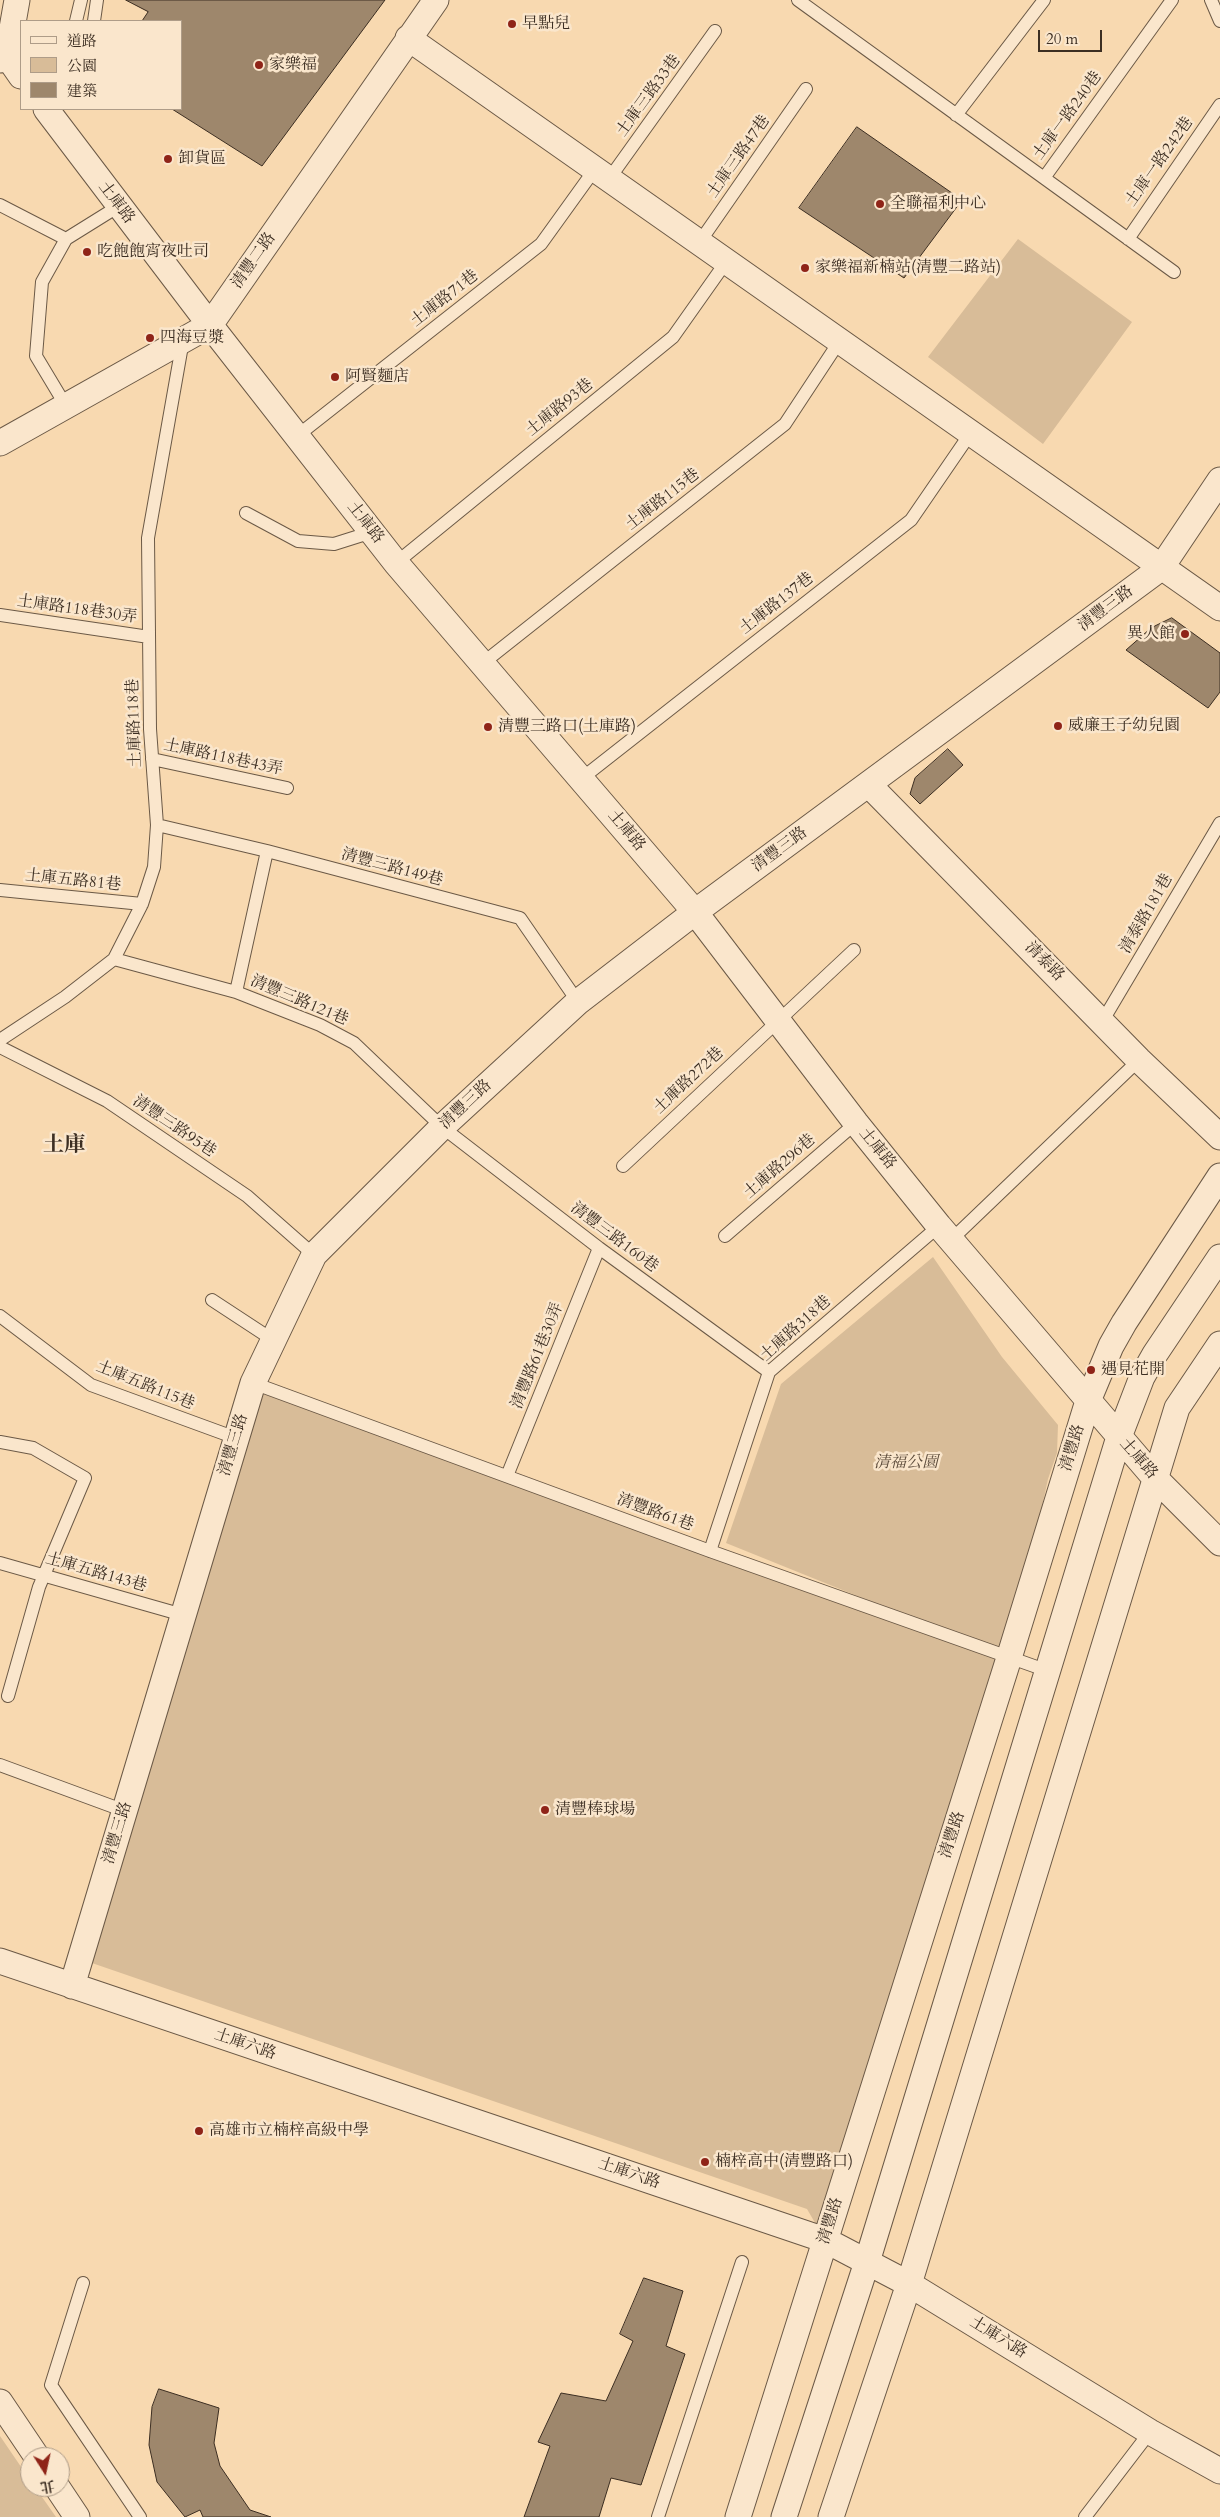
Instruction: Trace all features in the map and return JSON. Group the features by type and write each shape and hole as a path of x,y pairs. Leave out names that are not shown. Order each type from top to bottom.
{"street":[{"path":"7,60 17,0"},
{"name":"清豐二路","path":"0,443 210,325 436,0"},
{"path":"408,38 1220,608"},
{"name":"土庫路","path":"47,110 210,325 396,563 695,912 856,1123 945,1233 1154,1477 1220,1543"},
{"name":"清豐三路","path":"72,1986 253,1383 314,1256 442,1128 578,1002 695,912 1161,568 1220,480"},
{"name":"清泰路","path":"869,785 1139,1060 1220,1137"},
{"name":"清豐路","path":"738,2517 1009,1658 1088,1401 1124,1323 1220,1176"},
{"path":"784,2517 867,2262 1119,1437 1142,1377 1155,1354 1220,1257"},
{"path":"831,2517 909,2284 1154,1477 1177,1408 1220,1344"},
{"name":"土庫六路","path":"0,1961 825,2240 909,2284 1150,2432 1220,2471"},
{"path":"0,2402 29,2447"},
{"path":"63,2497 77,2517"}],"lane":[{"path":"76,20 81,0"},
{"path":"94,20 97,0"},
{"path":"798,0 1174,272"},
{"path":"956,115 1044,0"},
{"name":"土庫一路240巷","path":"1044,178 1172,0"},
{"path":"1211,0 1220,21"},
{"name":"土庫三路33巷","path":"602,174 715,31"},
{"name":"土庫三路47巷","path":"699,243 806,89"},
{"name":"土庫一路242巷","path":"1128,239 1220,104"},
{"name":"土庫路71巷","path":"297,436 542,244 602,174"},
{"path":"0,205 66,239"},
{"path":"66,406 36,356 42,282 66,239 119,206"},
{"name":"土庫路93巷","path":"396,563 673,337 726,262"},
{"name":"土庫路118巷","path":"0,1040 57,1002 114,959 142,904 154,867 157,825 152,759 148,538 183,340"},
{"name":"土庫路115巷","path":"483,663 785,424 839,342"},
{"name":"土庫路137巷","path":"582,779 911,520 970,434"},
{"path":"246,513 298,541 334,544 372,532"},
{"name":"土庫路118巷30弄","path":"0,616 149,637"},
{"name":"土庫路118巷43弄","path":"152,759 287,788"},
{"name":"清泰路181巷","path":"1102,1022 1220,823"},
{"name":"清豐三路149巷","path":"157,825 520,918 578,1002"},
{"path":"236,992 267,852"},
{"name":"土庫五路81巷","path":"0,890 142,904"},
{"name":"土庫路272巷","path":"623,1166 854,950"},
{"name":"清豐三路121巷","path":"114,959 236,992 320,1025 354,1043 442,1128"},
{"name":"清豐三路95巷","path":"0,1047 107,1101 247,1196 314,1256"},
{"name":"土庫路318巷","path":"710,1551 769,1372 945,1233 1139,1060"},
{"name":"土庫路296巷","path":"725,1236 856,1123"},
{"name":"清豐三路160巷","path":"442,1128 599,1248 769,1372"},
{"name":"清豐路61巷30弄","path":"507,1476 599,1248"},
{"path":"212,1300 274,1340"},
{"name":"土庫五路115巷","path":"0,1316 91,1385 236,1438"},
{"name":"清豐路61巷","path":"253,1383 710,1551 1048,1671"},
{"path":"0,1442 33,1448 85,1478 44,1575 8,1696"},
{"name":"土庫五路143巷","path":"0,1563 183,1615"},
{"path":"0,1765 124,1811"},
{"path":"658,2517 742,2262"},
{"path":"82,2284 51,2385 140,2517"},
{"path":"1085,2517 1150,2432"}],"green space":[{"path":"1018,239 1132,322 1043,444 928,357"},
{"name":"清豐棒球場","path":"933,1257 1002,1357 1058,1425 1057,1453 1048,1479 1009,1658 825,2240 807,2209 89,1962 253,1383 991,1650 726,1543 781,1384"},
{"path":"0,2436 20,2465 20,2497 42,2497 56,2517 0,2517"}],"building":[{"name":"家樂福","path":"126,0 385,0 262,166 174,110 182,110 182,20 143,20 148,12"},
{"name":"全聯福利中心","path":"857,127 962,200 904,278 799,208"},
{"path":"1172,618 1220,653 1220,692 1208,708 1126,650 1151,628"},
{"path":"948,749 963,765 920,804 910,794 915,778"},
{"path":"644,2278 683,2291 666,2346 685,2354 641,2485 611,2478 599,2517 524,2517 550,2446 538,2442 561,2393 606,2401 633,2341 620,2334"},
{"path":"159,2389 219,2408 214,2443 220,2466 250,2510 271,2517 203,2517 200,2510 185,2517 157,2482 149,2445 152,2407"}],"place":[{"name":"早點兒","path":"512,24"},
{"name":"家樂福","path":"259,65"},
{"name":"卸貨區","path":"168,159"},
{"name":"全聯福利中心","path":"880,204"},
{"name":"吃飽飽宵夜吐司","path":"87,252"},
{"name":"家樂福新楠站(清豐二路站)","path":"805,268"},
{"name":"四海豆漿","path":"150,338"},
{"name":"阿賢麵店","path":"335,377"},
{"name":"異人館","path":"1185,634"},
{"name":"威廉王子幼兒園","path":"1058,726"},
{"name":"清豐三路口(土庫路)","path":"488,727"},
{"name":"遇見花開","path":"1091,1370"},
{"name":"清豐棒球場","path":"545,1810"},
{"name":"高雄市立楠梓高級中學","path":"199,2131"},
{"name":"楠梓高中(清豐路口)","path":"705,2162"}],"district":[{"name":"土庫","path":"64,1146"}],"park label":[{"name":"清福公園","path":"906,1463"}]}
